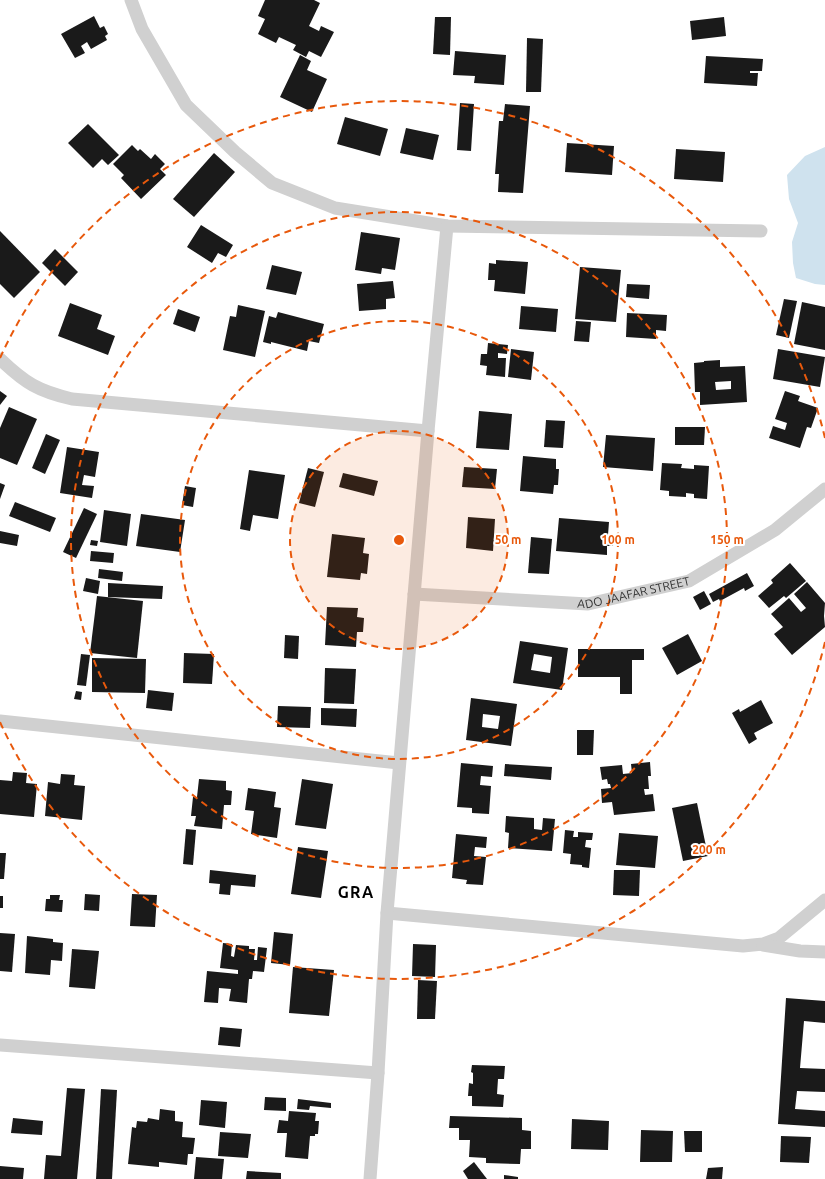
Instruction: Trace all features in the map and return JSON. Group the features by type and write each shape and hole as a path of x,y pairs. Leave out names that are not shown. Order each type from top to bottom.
{"street":[{"path":"131,0 142,29 186,105 235,152 272,183 335,208 447,226 761,231"},
{"path":"370,1179 378,1073 387,913 399,763 447,226"},
{"path":"0,359 16,374 31,384 49,393 72,398 428,431"},
{"name":"ADO JAAFAR STREET","path":"414,594 588,604 689,581 775,530 825,489"},
{"path":"0,721 399,763"},
{"path":"387,913 743,946 762,944 780,938 825,900"},
{"path":"762,944 800,951 825,952"},
{"path":"0,1045 378,1073"}],"water":[{"path":"825,147 825,285 815,284 796,278 793,263 792,242 798,223 789,199 787,175 805,156"}],"building":[{"path":"265,0 314,0 320,3 309,26 319,31 321,26 334,32 321,57 309,51 306,57 293,50 296,45 279,37 276,43 258,34 265,19 258,16"},
{"path":"94,16 100,28 104,26 108,34 105,36 107,40 91,49 87,42 81,46 85,53 75,58 61,34"},
{"path":"435,17 451,17 450,55 433,54"},
{"path":"724,17 726,36 692,40 690,21"},
{"path":"527,38 543,39 541,92 526,92"},
{"path":"455,51 506,55 504,85 474,83 475,76 453,75"},
{"path":"300,55 311,61 307,70 327,79 312,112 280,97"},
{"path":"706,56 763,59 762,71 750,71 750,73 758,73 757,86 704,83"},
{"path":"460,103 474,104 471,151 457,150"},
{"path":"505,104 530,106 523,193 498,192 499,174 495,174 499,121 503,121"},
{"path":"345,117 388,129 380,156 337,144"},
{"path":"88,124 119,155 108,165 102,159 93,168 68,143"},
{"path":"406,128 439,135 433,160 400,153"},
{"path":"567,143 614,146 612,175 565,172"},
{"path":"132,145 138,151 140,149 151,159 155,154 165,164 160,169 166,175 141,199 121,178 124,175 113,164"},
{"path":"676,149 725,152 723,182 674,179"},
{"path":"214,153 235,172 194,217 173,199"},
{"path":"201,225 233,245 226,257 218,253 212,263 187,247"},
{"path":"0,231 40,272 14,298 0,284"},
{"path":"361,232 400,238 395,270 382,268 381,274 355,270"},
{"path":"55,249 78,272 65,286 42,263"},
{"path":"496,260 528,262 525,294 494,291 495,280 488,280 489,263 496,264"},
{"path":"272,265 302,272 296,295 266,289"},
{"path":"580,267 621,270 616,322 575,319"},
{"path":"393,281 395,298 386,299 386,309 359,311 357,284"},
{"path":"627,284 650,285 649,299 626,297"},
{"path":"784,299 797,301 789,338 776,335"},
{"path":"802,302 825,307 825,350 794,344"},
{"path":"70,303 102,315 97,329 115,336 108,355 58,336"},
{"path":"238,305 265,311 255,357 223,350 230,316 236,317"},
{"path":"521,306 558,309 556,332 519,329"},
{"path":"178,309 200,317 195,332 173,324"},
{"path":"278,312 324,324 319,343 309,341 307,351 271,342 271,344 263,342 269,316 276,318"},
{"path":"627,313 667,315 666,331 656,330 656,339 626,337"},
{"path":"576,321 591,322 589,342 574,341"},
{"path":"488,343 508,345 507,354 498,353 498,358 506,358 505,377 486,375 487,366 480,365 481,354 487,354"},
{"path":"511,349 534,352 531,380 508,377"},
{"path":"778,349 825,357 820,387 773,379"},
{"path":"720,360 720,367 745,366 747,402 700,405 700,392 695,392 694,363","holes":["731,381 731,389 716,390 715,382"]},
{"path":"0,391 7,396 0,405"},
{"path":"785,391 800,396 798,401 818,408 811,428 807,427 800,448 769,438 773,426 785,430 787,423 775,419"},
{"path":"9,407 37,419 17,465 0,458 0,428"},
{"path":"479,411 512,414 509,450 476,448"},
{"path":"546,420 565,421 563,448 544,447"},
{"path":"675,427 705,427 704,445 675,445"},
{"path":"46,434 60,440 45,474 32,468"},
{"path":"606,435 655,438 653,471 603,467"},
{"path":"67,447 99,452 95,477 84,475 82,485 94,486 92,498 60,493"},
{"path":"523,456 556,459 556,469 559,469 558,485 554,485 553,494 520,491"},
{"path":"662,463 682,464 681,468 694,469 694,465 709,466 707,499 694,498 694,494 686,493 686,497 669,496 669,491 660,490"},
{"path":"464,467 497,469 495,489 462,487"},
{"path":"308,468 324,472 315,507 299,503"},
{"path":"249,470 285,475 278,519 253,515 250,531 240,529"},
{"path":"343,473 378,481 374,496 339,487"},
{"path":"0,483 5,485 0,499"},
{"path":"185,486 196,488 193,507 182,505"},
{"path":"15,502 56,518 50,532 9,516"},
{"path":"84,508 97,514 76,558 63,552"},
{"path":"104,510 131,514 127,546 100,542"},
{"path":"141,514 185,520 180,552 136,546"},
{"path":"468,517 495,519 493,551 466,548"},
{"path":"559,518 609,522 608,535 614,536 613,546 607,546 607,555 556,551"},
{"path":"0,531 19,535 17,546 0,543"},
{"path":"332,534 365,538 363,553 369,554 367,574 361,573 360,580 327,577"},
{"path":"531,537 552,539 549,574 528,573"},
{"path":"91,540 98,541 97,546 90,545"},
{"path":"91,551 114,553 113,563 90,561"},
{"path":"790,563 806,581 786,598 784,596 769,608 758,596 773,583 771,580"},
{"path":"99,569 123,572 122,581 98,578"},
{"path":"747,573 754,586 745,591 744,588 720,601 719,599 713,602 709,594"},
{"path":"86,578 100,581 98,594 83,591"},
{"path":"807,582 825,603 825,627 792,655 774,634 783,627 771,614 789,598 801,612 806,608 794,594"},
{"path":"108,583 163,586 162,599 108,597"},
{"path":"704,591 711,604 700,610 693,597"},
{"path":"97,596 143,601 137,658 90,653"},
{"path":"327,607 358,608 357,617 364,618 363,632 357,632 356,647 325,645"},
{"path":"688,634 702,661 677,675 662,648"},
{"path":"285,635 299,636 298,659 284,658"},
{"path":"520,641 568,648 562,690 513,683","holes":["534,654 552,657 550,673 531,670"]},
{"path":"578,649 644,649 644,660 632,660 632,694 620,694 620,677 578,677"},
{"path":"184,653 214,654 212,684 183,683"},
{"path":"81,654 90,655 86,686 77,685"},
{"path":"92,658 146,659 145,693 92,692"},
{"path":"325,668 356,669 354,704 324,703"},
{"path":"148,690 174,693 172,711 146,708"},
{"path":"76,691 82,692 81,700 74,699"},
{"path":"471,698 517,704 511,746 466,740","holes":["483,714 500,716 498,729 482,727"]},
{"path":"761,700 773,723 754,733 757,739 749,744 732,713 739,709 740,712"},
{"path":"278,706 311,707 310,728 277,727"},
{"path":"321,708 357,709 356,727 321,725"},
{"path":"577,730 594,730 593,755 577,755"},
{"path":"650,762 651,776 648,776 649,789 644,789 645,795 653,794 655,811 614,815 612,802 602,803 601,789 611,788 607,779 602,780 600,767 622,765 623,774 632,773 631,764"},
{"path":"461,763 493,766 492,777 481,776 480,785 491,786 489,814 472,813 472,808 457,807"},
{"path":"505,764 552,767 551,780 504,776"},
{"path":"13,772 27,773 26,783 37,784 34,817 0,814 0,780 12,781"},
{"path":"61,774 75,775 74,785 85,786 82,820 45,816 48,782 60,784"},
{"path":"199,779 226,781 226,790 232,791 231,805 224,805 222,829 194,826 196,816 191,816 193,797 197,797"},
{"path":"302,779 333,784 326,829 295,825"},
{"path":"248,788 276,792 274,807 281,808 277,838 251,834 254,811 245,810"},
{"path":"697,803 708,856 683,861 672,808"},
{"path":"506,816 534,818 534,829 542,830 543,818 555,819 552,851 508,848 509,833 505,832"},
{"path":"186,829 196,830 193,865 183,864"},
{"path":"565,830 574,831 573,837 578,837 578,832 593,833 592,840 586,840 585,847 591,848 589,868 582,867 582,865 570,864 571,854 563,853"},
{"path":"619,833 658,836 655,868 616,865"},
{"path":"456,834 487,837 486,848 475,847 474,856 486,857 483,885 466,884 467,880 452,878"},
{"path":"298,847 328,851 321,898 291,894"},
{"path":"0,853 6,853 4,879 0,879"},
{"path":"210,870 256,875 255,887 231,885 230,895 219,894 220,884 209,883"},
{"path":"614,870 640,870 639,896 613,895"},
{"path":"85,894 100,895 99,911 84,910"},
{"path":"132,894 157,895 155,927 130,926"},
{"path":"50,895 60,895 59,900 63,900 62,912 45,911 46,899 50,899"},
{"path":"0,896 3,896 3,908 0,908"},
{"path":"274,932 293,934 290,965 271,963"},
{"path":"0,933 15,934 12,972 0,971"},
{"path":"27,936 53,939 53,942 63,943 62,961 51,960 50,975 25,973"},
{"path":"223,943 232,944 231,956 234,957 236,945 249,946 249,949 255,949 254,960 257,960 258,947 267,948 264,972 253,971 252,979 249,979 247,1003 229,1001 231,989 219,988 218,1003 204,1002 207,971 238,974 238,970 220,968"},
{"path":"413,944 436,945 435,977 412,976"},
{"path":"72,949 99,951 95,989 69,987"},
{"path":"293,967 334,970 329,1016 289,1013"},
{"path":"418,980 437,981 435,1019 417,1019"},
{"path":"786,998 825,1001 825,1023 804,1021 800,1068 825,1069 825,1092 797,1091 795,1109 825,1111 825,1127 778,1124"},
{"path":"220,1027 242,1029 240,1047 218,1045"},
{"path":"472,1065 505,1066 504,1079 498,1079 497,1094 504,1095 503,1107 472,1106 472,1096 468,1096 469,1083 473,1084 473,1073 471,1072"},
{"path":"67,1088 85,1089 77,1179 44,1179 46,1155 61,1156"},
{"path":"101,1089 117,1090 112,1179 96,1179"},
{"path":"265,1097 286,1098 286,1111 264,1110"},
{"path":"298,1099 331,1103 331,1108 310,1106 309,1110 297,1109"},
{"path":"201,1100 227,1102 225,1128 199,1125"},
{"path":"160,1109 175,1111 175,1121 183,1122 182,1137 195,1138 193,1154 188,1154 187,1165 159,1162 159,1167 128,1164 132,1127 136,1128 137,1121 147,1122 148,1118 159,1120"},
{"path":"289,1111 316,1113 315,1121 319,1121 318,1134 315,1134 315,1136 310,1136 308,1159 285,1157 287,1133 277,1133 279,1120 288,1121"},
{"path":"450,1116 522,1118 522,1130 531,1131 531,1149 521,1149 520,1164 486,1163 486,1158 469,1157 470,1140 459,1140 459,1128 449,1128"},
{"path":"13,1118 43,1121 42,1135 11,1133"},
{"path":"572,1119 609,1121 608,1150 571,1149"},
{"path":"641,1130 673,1131 672,1162 640,1162"},
{"path":"684,1131 702,1131 702,1152 685,1152"},
{"path":"220,1132 251,1134 248,1158 218,1156"},
{"path":"781,1136 811,1137 809,1163 780,1162"},
{"path":"196,1157 224,1159 222,1179 194,1179"},
{"path":"474,1162 487,1179 468,1179 463,1171"},
{"path":"0,1166 24,1168 23,1179 0,1179"},
{"path":"723,1167 722,1179 706,1179 708,1168"},
{"path":"247,1171 281,1173 281,1179 246,1179"},
{"path":"504,1175 518,1177 518,1179 504,1179"}],"district":[{"name":"GRA","path":"356,892"}]}
